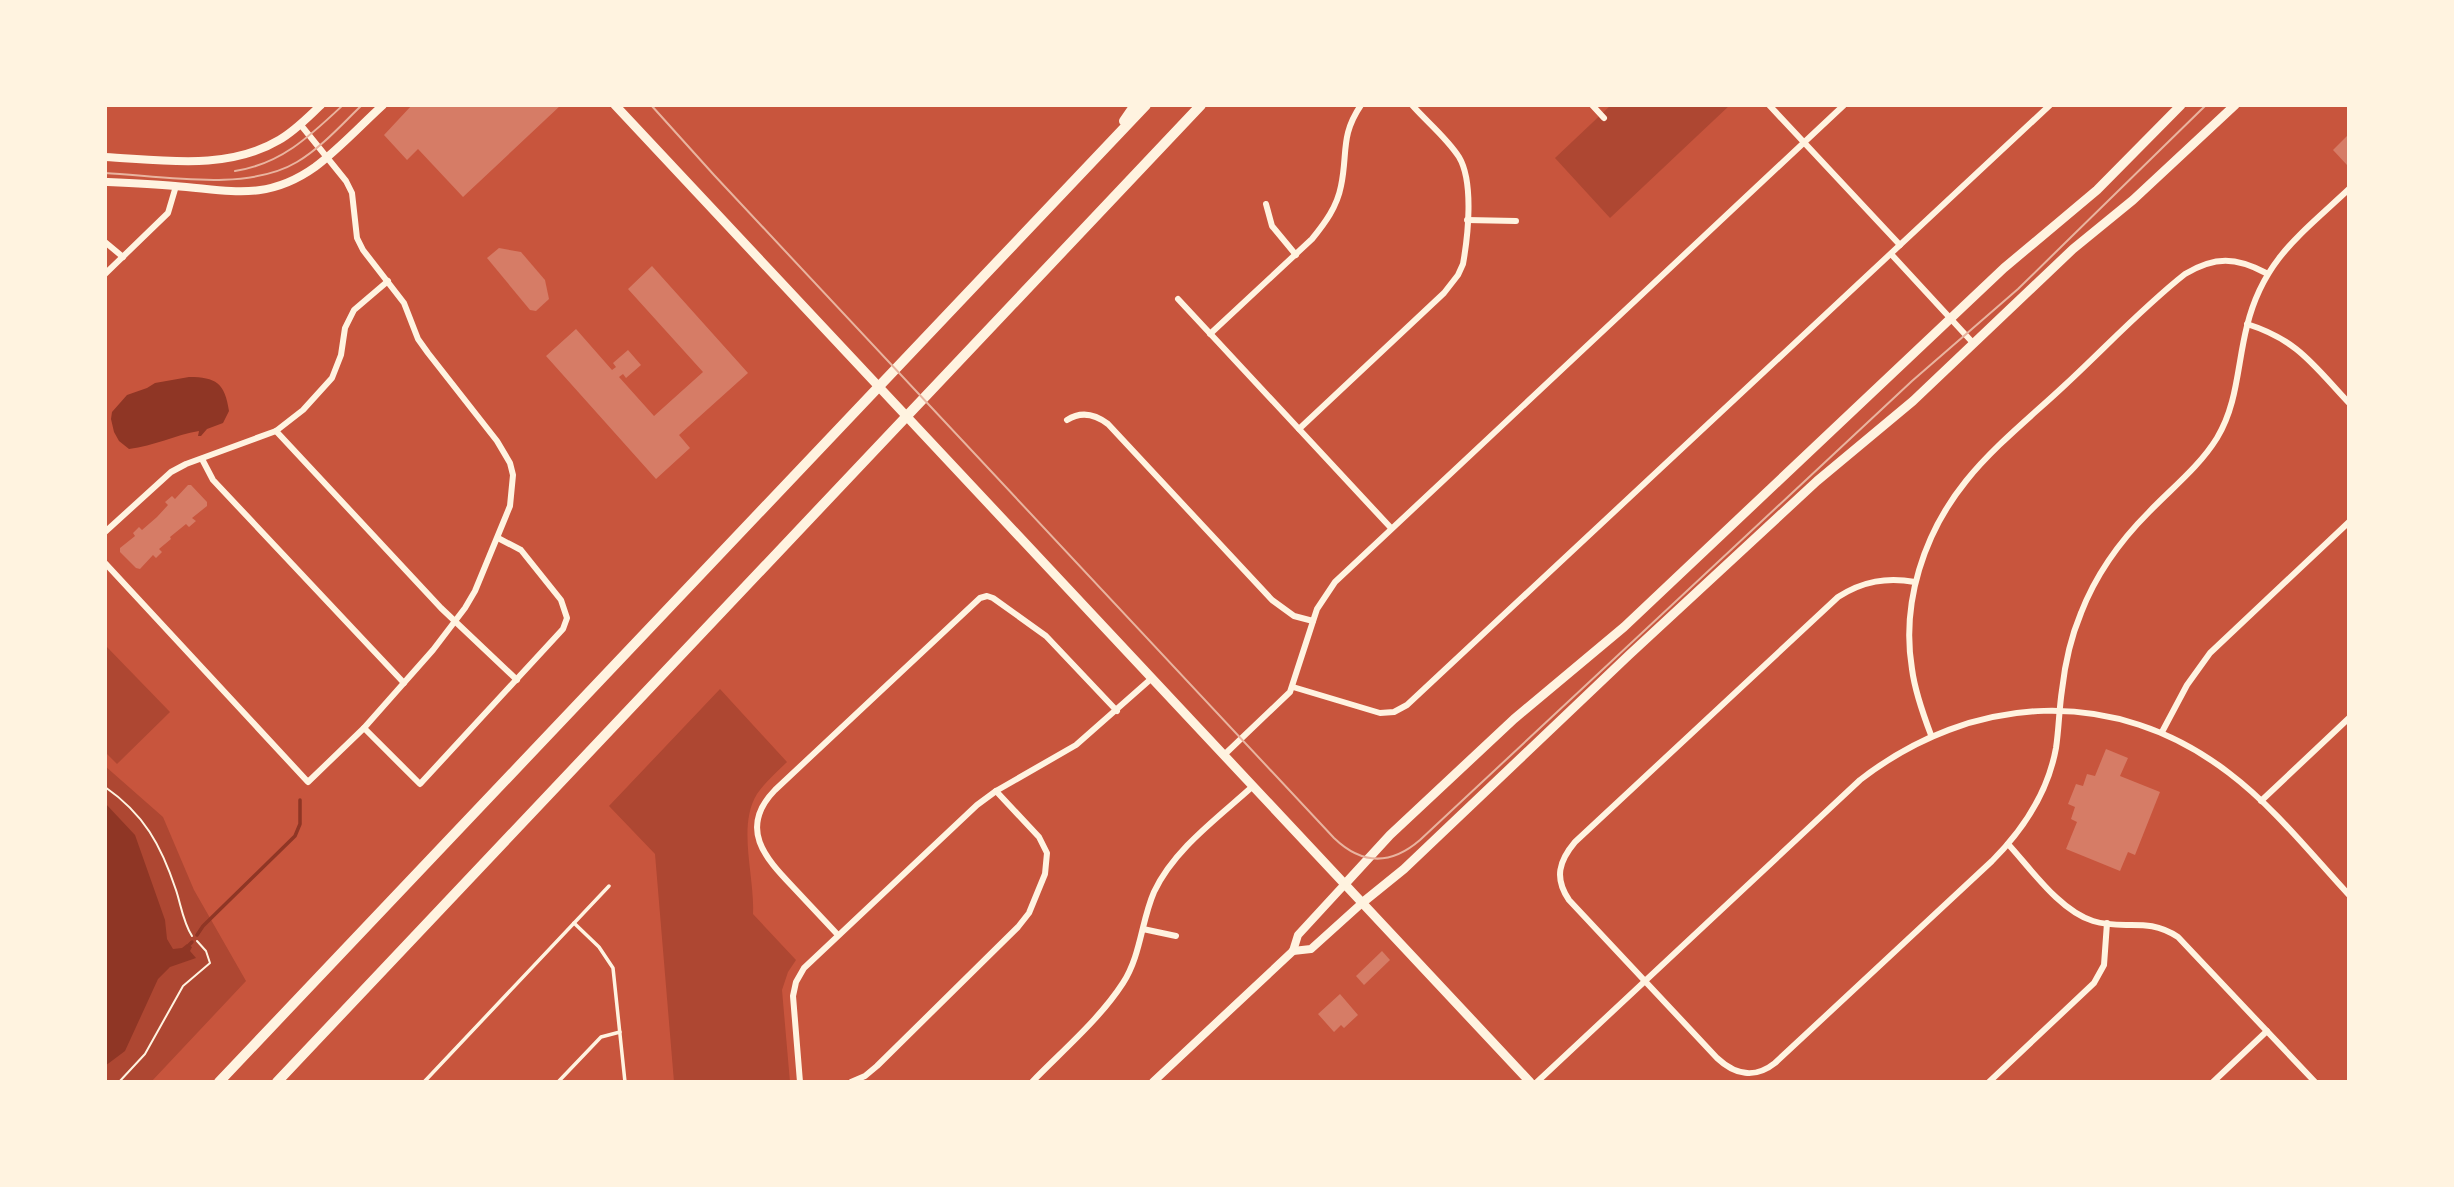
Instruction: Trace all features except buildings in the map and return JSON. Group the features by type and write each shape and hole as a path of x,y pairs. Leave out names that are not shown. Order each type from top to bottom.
{"highway":[{"path":"1105,149 1135,105"},
{"path":"219,1082 1146,105"},
{"path":"277,1082 1201,105"}],"main road":[{"path":"615,105 1530,1082"},
{"path":"1345,884 1390,835 1505,727 1623,627 2004,268 2096,190 2181,105"},
{"path":"1362,903 1404,869 1817,481 1893,419 2073,249 2133,200 2235,105"}],"street":[{"path":"105,157 177,161 223,160 265,147 300,124 321,105"},
{"path":"105,181 235,193 258,191 293,180 328,156 383,105"},
{"path":"1210,334 1296,255 1322,227 1337,201 1343,175 1346,138 1361,105"},
{"path":"1299,429 1452,284 1463,264 1468,186 1462,163 1452,148 1412,105"},
{"path":"1592,105 1604,118"},
{"path":"1769,105 1900,245"},
{"path":"1224,755 1282,701 1293,687 1313,621 1322,599 1335,582 1844,105"},
{"path":"1293,687 1380,713 1394,712 1407,705 2050,105"},
{"path":"105,563 308,782 364,728 455,622 470,600 498,538 513,493 510,463 497,441 418,339 404,303 363,250 354,225 352,193 346,181 300,124"},
{"path":"105,274 169,213 176,186"},
{"path":"1915,582 1893,579 1873,581 1839,597 1575,842 1560,867 1560,884 1569,900 1724,1065 1741,1073 1763,1071 1781,1058 2008,844 2031,813 2046,780 2056,748 2064,672 2073,633 2089,594 2123,540 2196,466 2219,434 2230,412 2237,387 2247,324 2266,273 2287,248 2349,189"},
{"path":"1266,204 1272,226 1296,255"},
{"path":"1466,220 1516,221"},
{"path":"105,242 123,257"},
{"path":"1891,254 1974,344"},
{"path":"1931,735 1920,707 1911,666 1912,602 1921,562 1939,520 1967,479 2177,280 2195,268 2223,260 2240,261 2266,273"},
{"path":"105,532 171,472 276,431 303,410 327,386 337,368 348,319 362,302 388,281"},
{"path":"1178,299 1391,528"},
{"path":"2247,324 2275,334 2295,347 2349,403"},
{"path":"1067,420 1087,415 1100,418 1108,424 1272,600 1294,616 1313,621"},
{"path":"276,431 455,622 517,680"},
{"path":"202,459 213,480 404,682"},
{"path":"2162,733 2182,694 2210,653 2349,522"},
{"path":"364,728 419,783 559,634 567,618 562,600 525,554 498,538"},
{"path":"838,935 766,856 757,832 762,807 775,790 980,598 987,596 1046,636 1117,711"},
{"path":"800,1082 794,989 804,968 977,805 996,791 1076,745 1152,678"},
{"path":"1536,1082 1860,780 1892,757 1931,735 1979,719 2060,711 2123,720 2162,733 2216,763 2260,801 2349,895"},
{"path":"2260,801 2349,718"},
{"path":"1032,1082 1118,991 1135,959 1154,893 1175,860 1253,786"},
{"path":"850,1082 865,1076 877,1066 1018,927 1032,907 1046,870 1048,858 1045,847 996,791"},
{"path":"2008,844 2072,911 2094,922 2145,924 2162,928 2178,937 2315,1082"},
{"path":"1153,1082 1293,951 1298,934 1345,884"},
{"path":"1293,951 1311,949 1362,903"},
{"path":"1989,1082 2094,983 2104,965 2107,923"},
{"path":"1143,929 1176,936"},
{"path":"2213,1082 2267,1031"}],"lane":[{"path":"424,1082 610,886"},
{"path":"574,923 599,947 613,968 625,1082"},
{"path":"558,1082 601,1037 620,1032"}],"path":[{"path":"105,787 148,827 171,876 186,926 192,936"},
{"path":"119,1082 145,1054 183,986 210,963 206,951 197,941"}],"shaded area":[{"path":"1611,105 1730,105 1610,218 1555,158"},
{"path":"189,377 212,380 222,388 229,411 223,423 207,429 201,436 198,436 199,431 138,448 129,449 119,441 114,432 112,412 127,395 155,383"},
{"path":"105,645 170,712 117,764 105,752"},
{"path":"720,689 787,762 757,794 751,807 747,836 753,914 796,960 788,972 782,990 790,1082 674,1082 655,854 609,806"},
{"path":"105,766 163,817 194,890 246,981 151,1082 105,1082"},
{"path":"105,803 135,835 165,920 167,939 173,949 187,944 192,947 190,951 196,958 170,967 158,979 125,1051 105,1066"}],"waterway":[{"path":"197,935 295,836 300,824 300,800"},
{"path":"189,945 192,942"}],"tram line":[{"path":"235,171 281,155 306,138 343,105"},
{"path":"105,173 204,180 254,177 277,171 297,162 315,149 362,105"},
{"path":"651,105 1334,838 1355,853 1377,858 1398,854 1420,840 1912,381 2018,289 2206,105"}]}
